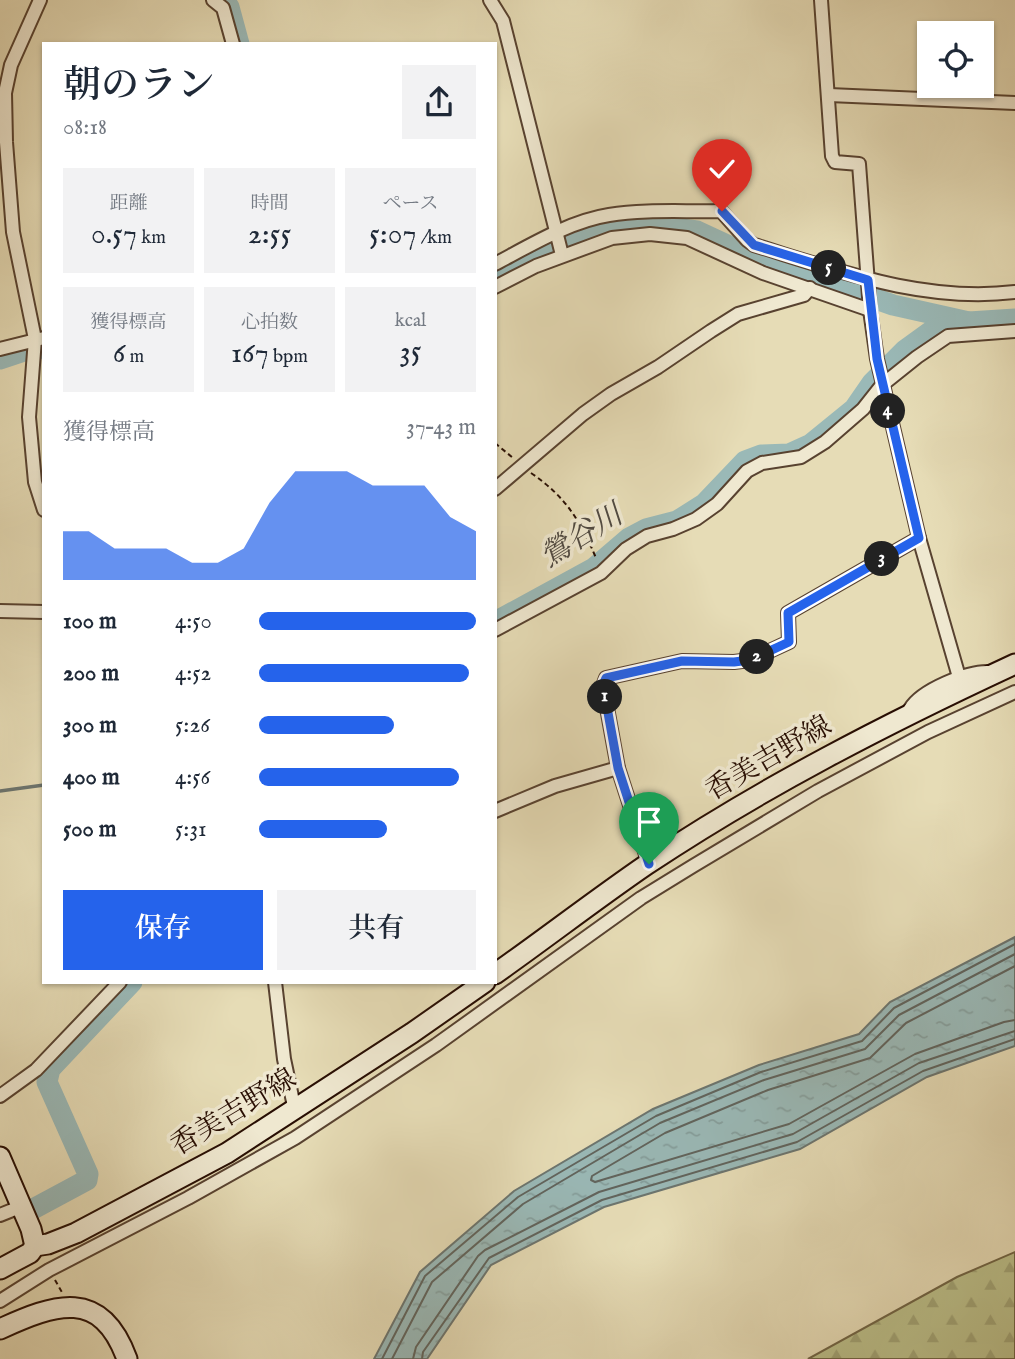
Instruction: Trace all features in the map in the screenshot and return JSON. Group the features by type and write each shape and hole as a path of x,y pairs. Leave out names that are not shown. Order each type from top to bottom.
{"main road":[{"name":"香美吉野線","path":"497,973 649,864 827,757 908,714 1015,664"},
{"name":"香美吉野線","path":"0,1269 30,1253 35,1246 76,1233 227,1153 295,1111 482,984"},
{"path":"0,1157 31,1228 35,1246"},
{"path":"0,1329 46,1310 70,1307 82,1309 108,1324 118,1338 127,1359"}],"street":[{"path":"40,0 11,65 5,93 13,232 37,348 29,417 35,482 42,504"},
{"path":"213,0 223,8 232,42"},
{"path":"490,0 503,21 561,253"},
{"path":"821,0 832,156 835,162 859,164 861,169 869,296 877,359 919,538 960,677"},
{"path":"829,95 1015,103"},
{"path":"497,263 606,215 631,212 722,211 754,245 869,296"},
{"path":"497,286 561,253 612,238 650,234 687,238 762,273 810,288 869,296 1015,292"},
{"path":"497,487 583,414 611,394 658,367 738,314 804,295 810,288"},
{"path":"497,629 601,573 626,550 647,536 673,530 696,519 717,504 747,471 762,463 802,457 825,443 863,409 882,383 948,336 1015,331"},
{"path":"0,349 37,348"},
{"path":"649,864 618,768 603,685 606,678 682,661 750,660 789,642 788,613 919,538"},
{"path":"0,611 42,612"},
{"path":"908,714 914,703 960,677 983,671 996,672"},
{"path":"0,1301 49,1270 188,1198 295,1138 436,1045 641,898 693,866 830,785 928,732 1015,692"},
{"path":"497,810 555,786 618,768"},
{"path":"0,1096 36,1070 118,984"},
{"path":"275,984 284,1059 295,1111"},
{"path":"0,1214 20,1207"}],"path":[{"path":"497,445 521,466 553,488 574,514 598,562"},
{"path":"53,1277 64,1294"}],"green space":[{"path":"1015,1252 1015,1359 808,1359 957,1277"}],"water":[{"path":"1015,937 1015,1046 927,1077 800,1149 604,1207 491,1265 427,1359 374,1359 420,1272 514,1191 653,1109 759,1065 859,1034 890,1002"}],"waterway":[{"path":"224,0 229,7 238,42"},
{"path":"497,277 539,254 604,230 652,225 697,231 740,251 893,305 969,322 1015,319"},
{"name":"鶯谷川","path":"497,621 594,568 629,538 646,529 677,521 704,504 745,461 761,455 789,454 811,444 854,409 872,383 905,350 934,329 969,322"},
{"path":"0,359 42,348"},
{"path":"0,791 42,785"},
{"name":"鶯谷川","path":"33,1209 87,1180 88,1174 47,1082 50,1069 130,984"}],"route":[{"path":"649,864 618,768 603,685 606,678 682,661 750,660 789,642 788,613 919,538 882,385 872,332 868,280 754,245 722,211"}]}
